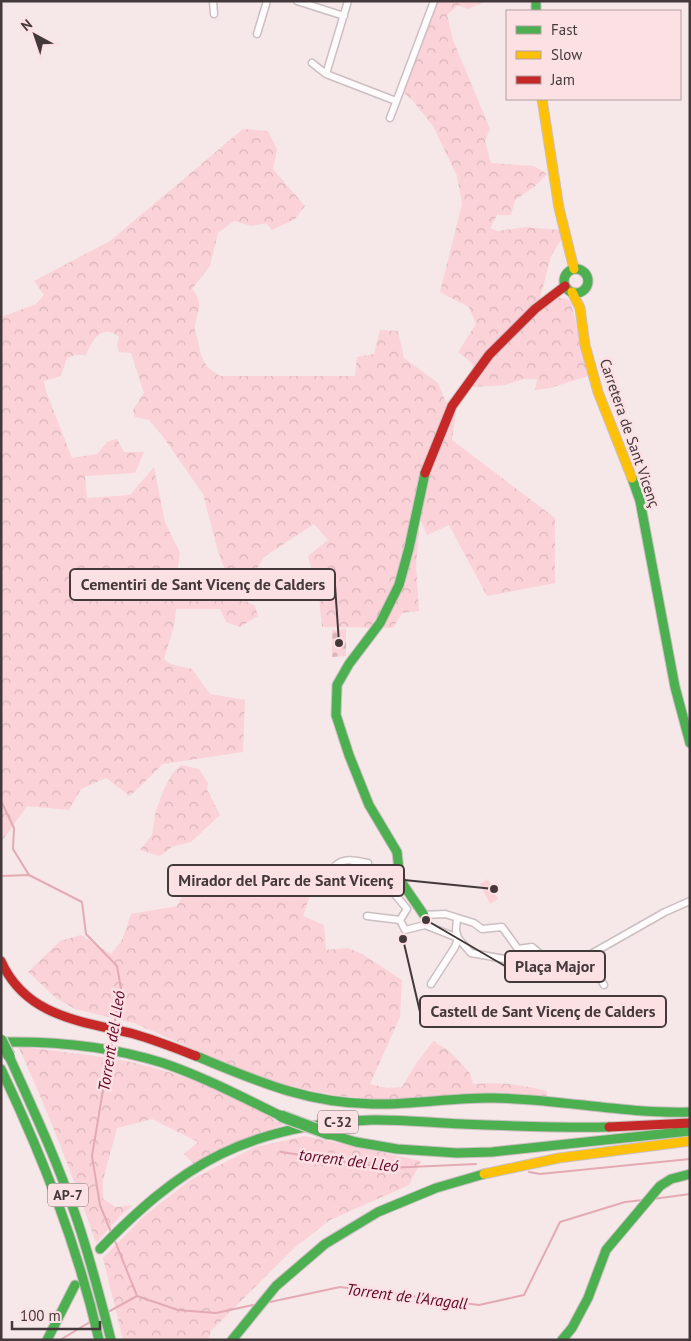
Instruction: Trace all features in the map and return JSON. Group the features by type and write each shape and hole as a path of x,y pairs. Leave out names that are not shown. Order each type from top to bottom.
{"main road":[{"path":"542,100 559,208 574,269"},
{"path":"574,269 581,270 587,274 589,281 586,288 578,293 569,289 566,276 574,269"},
{"name":"Carretera de Sant Vicenç","path":"580,308 586,288"},
{"path":"424,920 400,880 397,852 369,806 349,755 336,715 338,685 349,664 380,624 399,585 410,548 424,475 452,406 489,355 534,309 569,289"},
{"name":"Carretera de Sant Vicenç","path":"569,289 580,308 590,367 640,501 675,687 690,744"},
{"name":"C-32","path":"1,961 8,975 20,990 34,1002 54,1012 160,1042 258,1083 303,1096 324,1100 372,1104 501,1098 627,1112 690,1112"},
{"name":"C-32","path":"1,1041 68,1043 108,1049 142,1057 190,1074 281,1116 329,1134 397,1149 457,1153 492,1152 690,1131"},
{"name":"AP-7","path":"1,1041 47,1141 70,1198 96,1279 111,1340"},
{"name":"AP-7","path":"1,1069 42,1159 63,1214 82,1273 99,1340"},
{"name":"C-32","path":"100,1249 140,1207 189,1172 240,1146 297,1128 344,1121 373,1120 554,1128 629,1127 690,1123"},
{"path":"232,1340 266,1298 309,1256 358,1222 411,1196 467,1176 525,1163 584,1153 690,1141"},
{"path":"562,1340 580,1316 594,1284 603,1256 610,1244 660,1186 670,1179 690,1174"},
{"path":"47,1340 75,1285"}],"street":[{"path":"213,1 214,14"},
{"path":"257,34 267,1"},
{"path":"297,1 344,16"},
{"path":"326,74 348,1"},
{"path":"390,118 434,1"},
{"path":"312,63 326,74 396,101"},
{"path":"368,863 350,860 336,865 340,872 355,866 364,867 380,877 406,909 400,920"},
{"path":"518,949 532,947 548,961 562,962 590,956 646,923 690,901"},
{"path":"400,920 405,930 424,920 445,914 474,923 482,929 502,926 518,949 516,961 471,953 458,938 424,920"},
{"path":"367,916 400,920"},
{"path":"431,984 455,946 458,938 456,930 457,918"},
{"path":"590,956 593,966 604,985"}],"green space":[{"path":"435,1 486,1 468,9 458,5 447,15 453,40 490,129 485,141 491,163 534,166 547,174 535,186 515,200 511,215 497,215 490,228 497,231 526,227 559,230 562,238 551,256 540,298 564,298 570,301 588,376 550,388 535,390 537,379 523,379 505,385 473,387 473,364 458,352 476,324 469,307 440,292 462,204 457,176 433,126 413,101 403,92"},
{"path":"243,129 268,131 277,149 273,169 305,206 295,219 272,230 266,223 252,226 234,221 218,233 210,266 192,289 199,303 195,329 204,362 220,376 355,376 357,357 374,354 380,330 398,331 404,358 438,383 445,400 456,413 452,440 555,518 555,583 487,596 449,525 427,535 418,514 419,534 416,565 419,611 402,613 393,628 322,627 319,598 308,556 328,540 314,524 264,557 244,589 229,581 217,548 203,494 149,420 135,417 133,410 144,393 131,353 119,352 117,345 119,337 113,333 108,332 98,335 86,355 75,355 67,358 61,376 44,381 46,391 72,458 97,454 107,442 117,439 124,452 144,452 135,473 85,476 87,498 130,495 154,467 165,522 180,553 176,579 210,580 255,606 258,616 240,627 226,622 220,609 176,609 174,626 164,659 170,664 192,669 210,694 245,700 243,752 163,764 130,796 106,778 81,789 69,810 27,806 1,842 1,317 36,304 44,295 34,281 110,241"},
{"path":"346,629 346,656 332,657 332,630"},
{"path":"181,765 199,769 208,783 207,789 220,815 191,842 172,847 160,856 140,850 152,835 155,814 163,791 172,774"},
{"path":"318,871 303,916 324,925 326,950 348,948 362,954 402,980 400,1017 370,1084 386,1088 402,1087 433,1041 448,1050 470,1073 473,1084 501,1083 528,1087 547,1091 546,1098 499,1092 381,1100 332,1095 282,1085 218,1060 134,1023 75,1009 56,998 28,972 60,941 81,935 111,954 122,940 131,914 177,906 191,881 224,875 281,878"},
{"path":"488,879 498,899 490,904 480,884"},
{"path":"18,1046 121,1060 163,1070 205,1085 245,1103 283,1125 227,1145 194,1164 184,1154 198,1142 152,1119 117,1128 103,1180 103,1199 116,1207 133,1205 119,1217 96,1243 60,1144"},
{"path":"305,1136 421,1161 409,1185 330,1220 294,1248 211,1331 208,1340 123,1340 103,1258 143,1217 190,1180 255,1147"}],"waterway":[{"name":"Torrent del Lleó","path":"1,801 14,828 13,849 29,875 82,902 86,934 117,966 121,989 114,1025"},
{"path":"1,876 29,875"},
{"name":"Torrent del Lleó","path":"111,1047 113,1034"},
{"name":"Torrent del Lleó","path":"109,1054 92,1156 100,1205 111,1232"},
{"name":"torrent del Lleó","path":"281,1152 389,1168 476,1164"},
{"name":"torrent del Lleó","path":"529,1172 540,1174 690,1159"},
{"name":"Torrent de l'Aragall","path":"653,1199 690,1194"},
{"name":"Torrent de l'Aragall","path":"270,1302 340,1287 479,1305 524,1295 560,1222 625,1202 643,1200"},
{"name":"Torrent del Lleó","path":"115,1241 137,1296"},
{"name":"Torrent de l'Aragall","path":"108,1312 137,1296 178,1310 216,1313 253,1305"},
{"name":"Torrent de l'Aragall","path":"60,1340 90,1322"}],"traffic: fast":[{"path":"536,1 536,10"},
{"path":"576,269 585,272 588,281 585,290 576,293 567,290 564,281 567,272 576,269"},
{"path":"424,915 400,880 397,852 369,805 349,755 336,715 337,685 349,664 380,623 399,585 425,473"},
{"path":"632,478 640,501 675,687 690,743"},
{"path":"1,1040 9,1056"},
{"path":"1,1042 42,1042 83,1046 143,1057 193,1075 281,1116"},
{"path":"9,1056 67,1191 89,1259 111,1340"},
{"path":"196,1056 282,1089 325,1100 348,1103 388,1104 494,1098 641,1111 690,1112"},
{"path":"1,1069 31,1135 58,1202 80,1270 99,1340"},
{"path":"281,1116 329,1134"},
{"path":"100,1249 156,1196 187,1173 239,1146 294,1129 352,1121 382,1120 451,1124 609,1127"},
{"path":"329,1134 356,1142 397,1149 457,1153 492,1152 690,1131"},
{"path":"232,1340 276,1286 325,1244 378,1212 436,1188 484,1174"},
{"path":"562,1340 572,1328 588,1298 606,1250 660,1186 671,1179 690,1174"},
{"path":"47,1340 75,1285"}],"traffic: slow":[{"path":"542,100 559,208 574,269"},
{"path":"572,292 580,308 585,345 598,392 632,478"},
{"path":"484,1174 559,1158 690,1141"}],"traffic: jam":[{"path":"425,473 452,406 489,355 535,309 565,286"},
{"path":"1,961 12,980 25,994 57,1014 142,1036 196,1056"},
{"path":"609,1127 690,1123"}],"place":[{"name":"Cementiri de Sant Vicenç de Calders","path":"339,643"},
{"name":"Mirador del Parc de Sant Vicenç","path":"494,889"},
{"name":"Plaça Major","path":"426,920"},
{"name":"Castell de Sant Vicenç de Calders","path":"403,939"}]}
